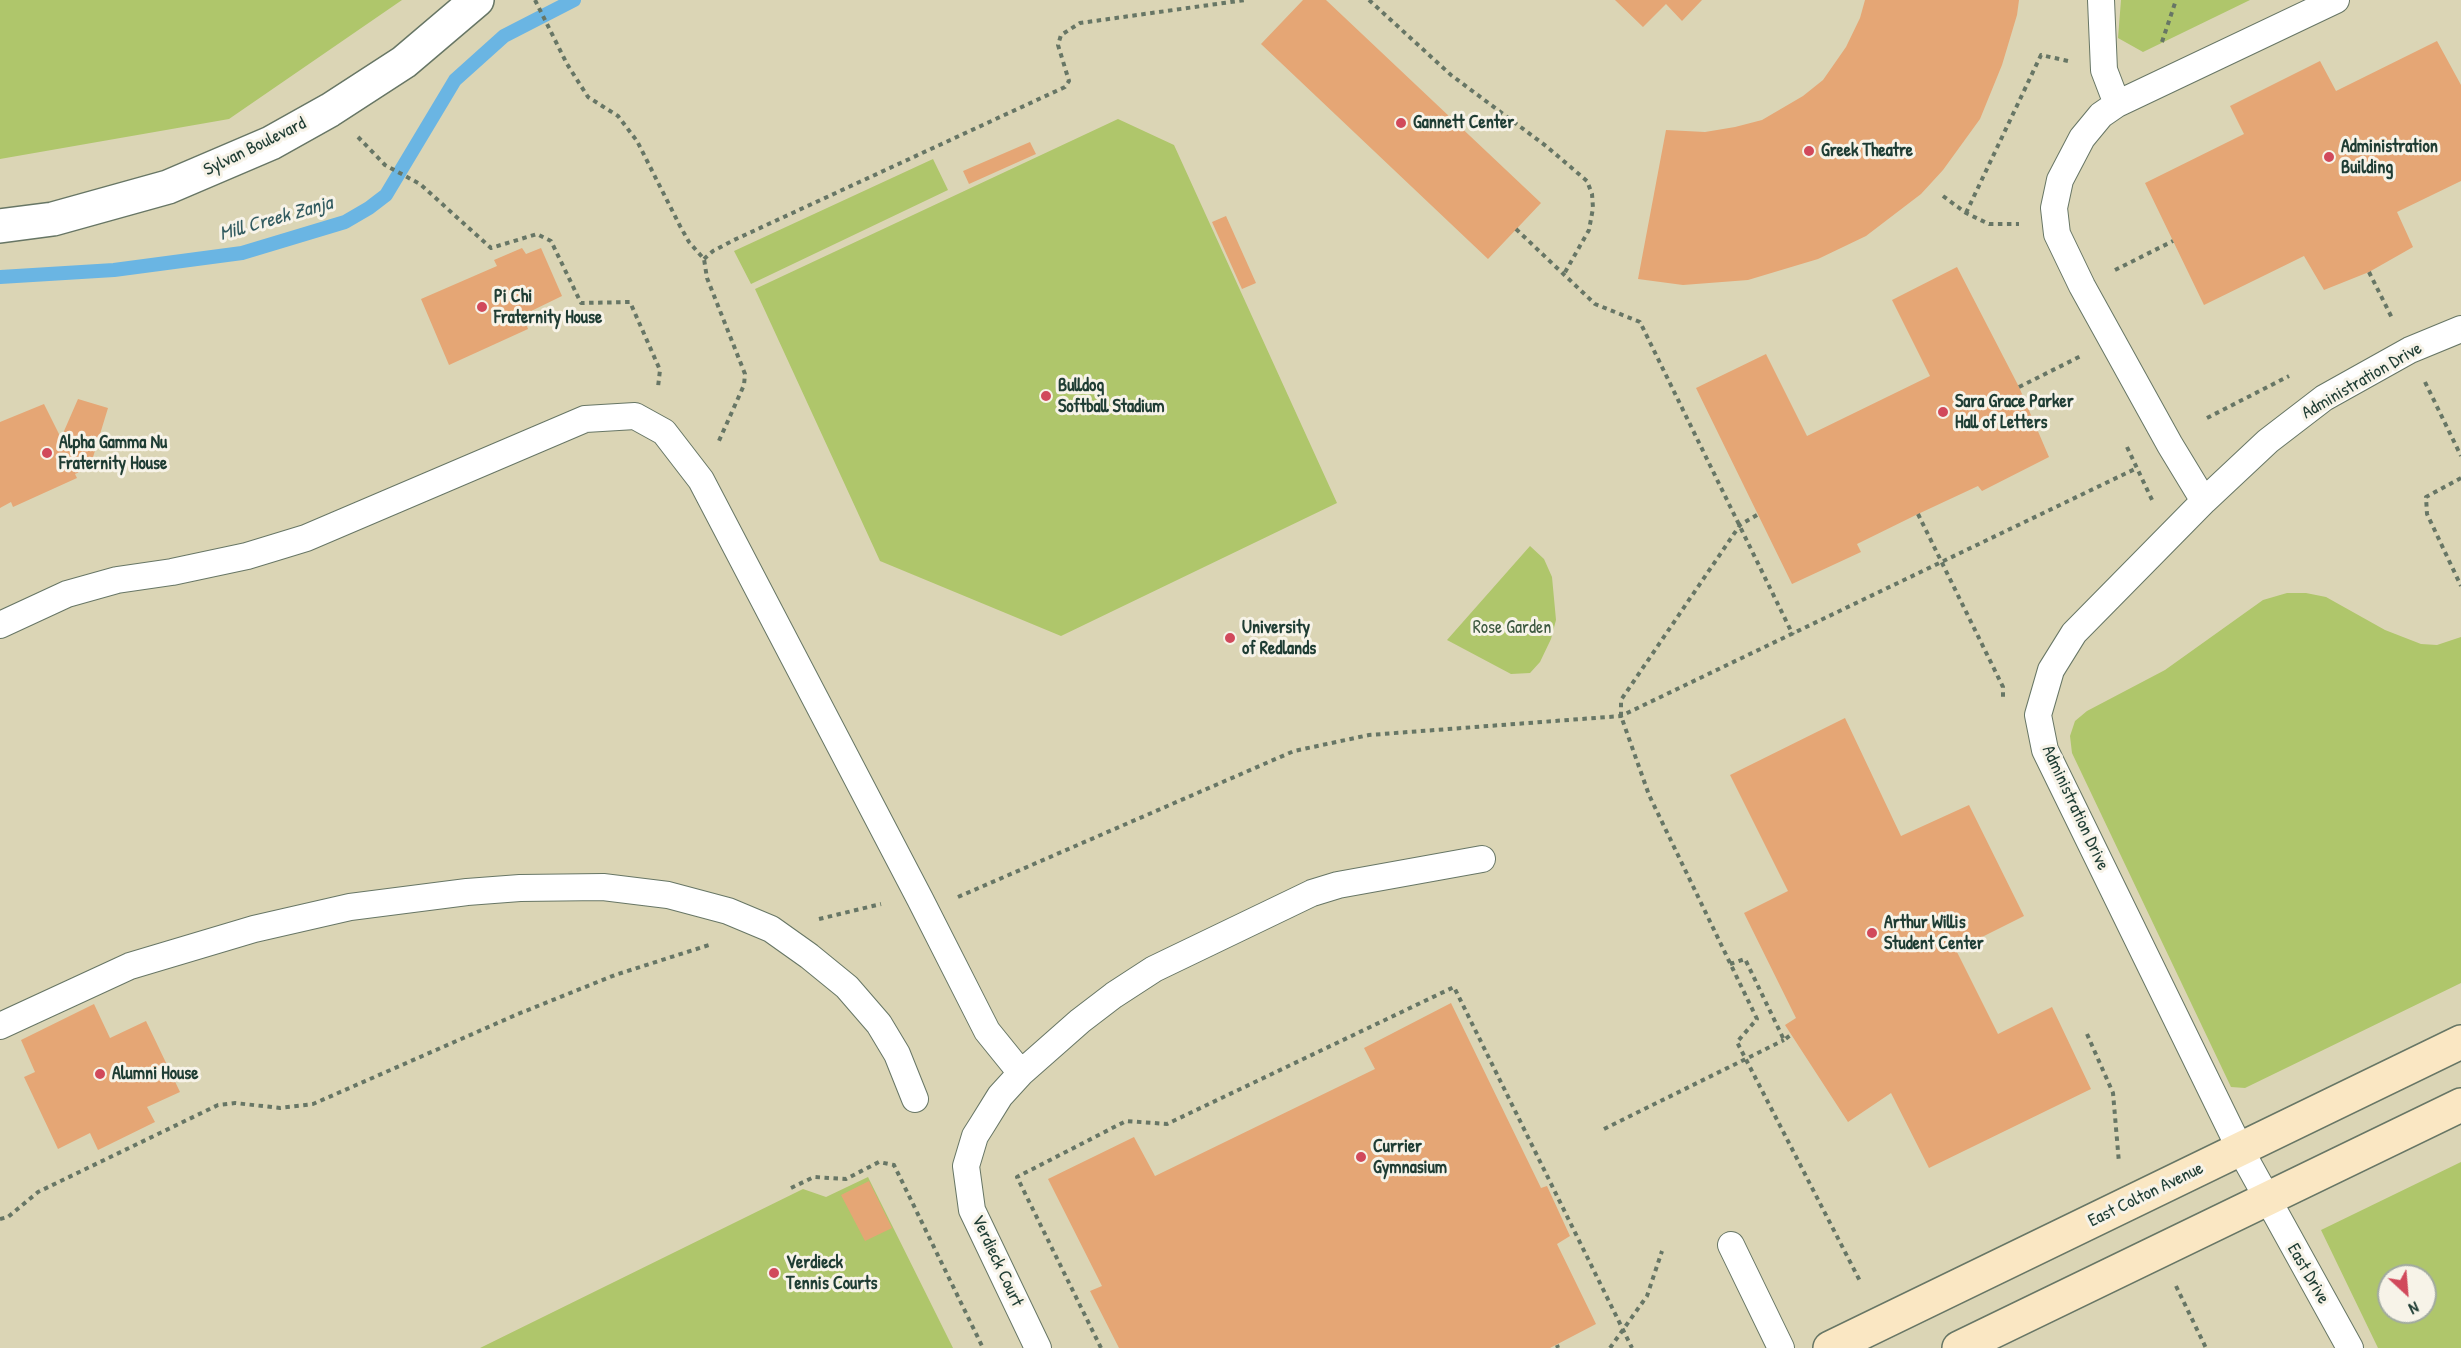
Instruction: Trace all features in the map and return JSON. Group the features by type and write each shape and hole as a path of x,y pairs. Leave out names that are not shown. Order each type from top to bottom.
{"street":[{"name":"Sylvan Boulevard","path":"0,226 53,219 168,187 271,143 330,110 404,62 477,0"},
{"name":"East Colton Avenue","path":"1830,1348 2461,1042"},
{"path":"1959,1348 2461,1105"}],"lane":[{"path":"2101,0 2104,70 2117,104"},
{"path":"2204,501 2170,445 2082,286 2057,234 2054,208 2060,180 2082,138 2101,115 2117,104 2336,0"},
{"name":"Administration Drive","path":"2267,1198 2240,1149 2044,750 2038,715 2051,670 2073,633 2204,501 2268,441 2324,398 2410,350 2461,329"},
{"path":"0,625 67,594 117,580 172,573 247,556 306,538 585,419 635,416 664,432 701,480 915,888 987,1031 1021,1073"},
{"name":"Verdieck Court","path":"1038,1348 972,1210 966,1166 975,1136 1000,1096 1021,1073 1080,1021 1114,994 1154,969 1312,893 1338,885 1482,859"},
{"path":"0,1026 130,966 254,929 350,907 510,889 603,887 668,895 728,911 771,929 847,987 879,1024 897,1054 915,1099"},
{"name":"East Drive","path":"2267,1198 2350,1348"},
{"path":"1731,1245 1781,1348"}],"path":[{"path":"535,0 567,64 588,97 618,116 637,141 689,242 704,259 707,278 745,374 744,385 701,480"},
{"path":"704,259 713,251 734,240 1065,87 1069,81 1058,45 1061,35 1080,23 1245,0"},
{"path":"1369,0 1450,75 1546,146 1587,181 1592,194 1593,208 1589,230 1564,274"},
{"path":"1966,213 2041,55 2104,70"},
{"path":"385,165 420,184 491,248 537,234 551,241 581,303 630,302 660,370 654,426"},
{"path":"1943,196 1966,213 1989,224 2019,224"},
{"path":"1516,230 1595,304 1640,322 1793,635"},
{"path":"2111,272 2174,241"},
{"path":"2369,272 2461,456"},
{"path":"2019,387 2082,356"},
{"path":"954,898 1294,751 1369,735 1621,716 2137,468"},
{"path":"2461,478 2426,497 2427,514 2461,586"},
{"path":"1918,514 2003,687"},
{"path":"1757,515 1740,525 1621,700 1621,716 1649,795 1757,1019 1737,1042 1861,1283"},
{"path":"817,920 891,902"},
{"path":"0,1220 8,1217 38,1192 218,1105 235,1102 280,1108 313,1104 518,1014 615,975 716,943"},
{"path":"1730,964 1745,959 1784,1040"},
{"path":"1101,1348 1017,1176 1126,1121 1167,1124 1454,987 1632,1348"},
{"path":"1604,1129 1792,1034"},
{"path":"2087,1034 2114,1093 2118,1156"},
{"path":"791,1188 814,1177 846,1179 879,1162 894,1165 983,1348"},
{"path":"1610,1348 1647,1296 1662,1251"},
{"path":"2174,1282 2206,1348"}],"shaded area":[{"name":"University of Redlands","path":"0,0 2461,0 2461,1348 0,1348"}],"green space":[{"path":"0,0 402,0 229,119 0,159"},
{"path":"2121,0 2250,0 2143,52 2118,38"},
{"name":"Bulldog Softball Stadium","path":"1118,119 1174,145 1337,503 1061,636 880,561 755,289"},
{"path":"933,159 948,190 751,284 734,251"},
{"name":"Rose Garden","path":"1530,546 1544,559 1552,577 1556,620 1551,639 1540,662 1530,673 1511,674 1447,640"},
{"path":"2287,593 2306,593 2326,597 2385,630 2421,644 2437,645 2461,637 2461,983 2245,1088 2231,1087 2072,753 2070,736 2075,721 2087,711 2165,670 2263,600"},
{"path":"2461,1162 2461,1348 2378,1348 2321,1230"},
{"name":"Verdieck Tennis Courts","path":"868,1177 953,1348 480,1348 803,1189 826,1197"}],"building":[{"name":"Gannett Center","path":"1303,0 1326,0 1541,203 1488,259 1261,44"},
{"path":"1615,0 1702,0 1682,21 1666,4 1643,27"},
{"name":"Greek Theatre","path":"1865,0 2019,0 2017,15 2002,65 1980,119 1943,170 1921,194 1866,236 1818,259 1748,280 1683,285 1638,279 1666,130 1705,132 1735,127 1762,120 1803,96 1823,80 1846,47 1860,18"},
{"name":"Administration Building","path":"2437,41 2461,85 2461,181 2397,212 2413,247 2369,272 2324,290 2304,256 2204,305 2145,183 2244,134 2230,106 2320,61 2336,91"},
{"path":"1030,142 1036,154 969,184 963,171"},
{"path":"1226,216 1256,283 1242,289 1212,222"},
{"name":"Pi Chi Fraternity House","path":"522,248 526,254 541,248 562,296 523,315 528,329 449,365 421,299 497,266 494,260"},
{"name":"Sara Grace Parker Hall of Letters","path":"1957,267 2019,387 2049,457 1982,491 1978,486 1857,544 1861,552 1792,584 1696,388 1766,354 1807,436 1930,376 1892,300"},
{"name":"Alpha Gamma Nu Fraternity House","path":"78,399 108,408 90,467 75,474 77,478 13,507 11,502 0,508 0,422 44,404 61,438"},
{"name":"Arthur Willis Student Center","path":"1845,718 1901,836 1969,805 2024,916 1956,950 1998,1034 2052,1007 2091,1089 1929,1168 1891,1093 1848,1122 1785,1025 1796,1018 1744,913 1788,891 1730,775"},
{"name":"Currier Gymnasium","path":"1451,1003 1541,1188 1547,1186 1570,1236 1557,1244 1596,1324 1550,1348 1119,1348 1090,1291 1102,1286 1048,1179 1134,1137 1155,1176 1375,1069 1364,1048"},
{"name":"Alumni House","path":"94,1004 110,1038 146,1021 180,1092 147,1107 155,1122 98,1150 90,1133 58,1149 24,1077 35,1072 21,1040"},
{"path":"869,1181 892,1228 865,1241 841,1195"}],"waterway":[{"name":"Mill Creek Zanja","path":"0,277 114,270 242,253 345,222 386,195 455,80 504,36 574,0"}],"place":[{"name":"Gannett Center","path":"1401,123"},
{"name":"Greek Theatre","path":"1809,151"},
{"name":"Administration Building","path":"2329,157"},
{"name":"Pi Chi Fraternity House","path":"482,307"},
{"name":"Bulldog Softball Stadium","path":"1046,396"},
{"name":"Sara Grace Parker Hall of Letters","path":"1943,412"},
{"name":"Alpha Gamma Nu Fraternity House","path":"47,453"},
{"name":"University of Redlands","path":"1230,638"},
{"name":"Arthur Willis Student Center","path":"1872,933"},
{"name":"Alumni House","path":"100,1074"},
{"name":"Currier Gymnasium","path":"1361,1157"},
{"name":"Verdieck Tennis Courts","path":"774,1273"}]}
